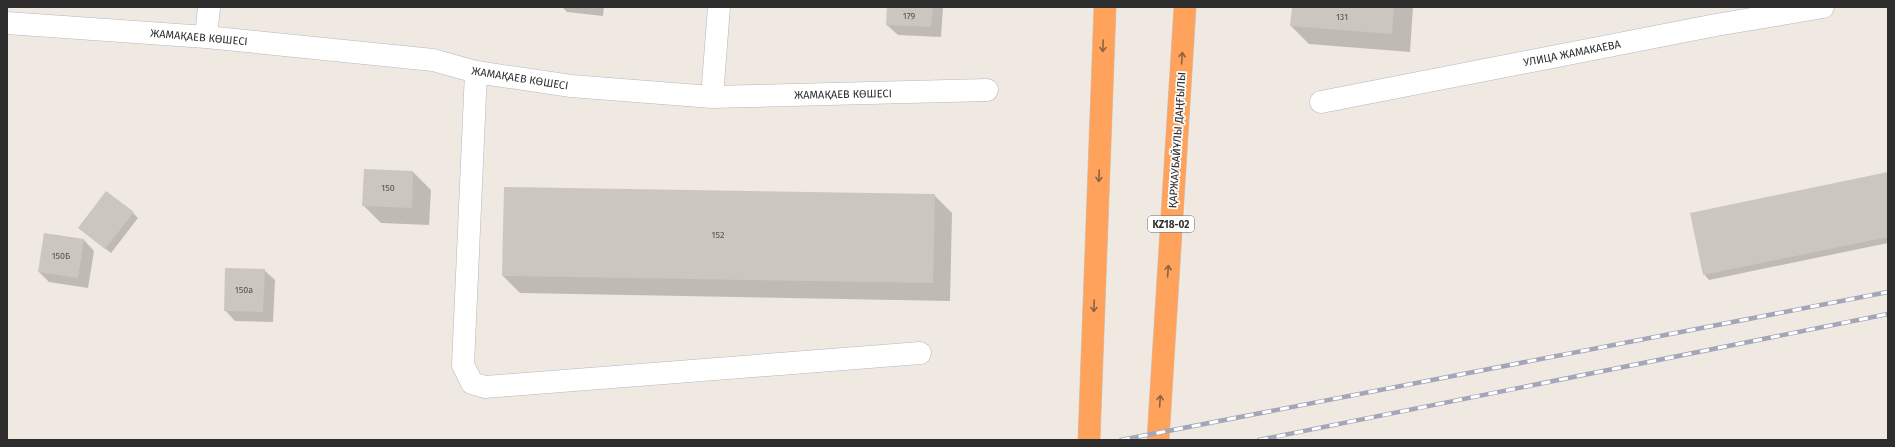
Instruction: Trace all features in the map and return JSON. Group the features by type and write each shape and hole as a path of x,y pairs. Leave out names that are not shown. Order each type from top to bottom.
{"highway":[{"path":"1090,440 1105,7"},
{"name":"ҚАРЖАУБАЙҰЛЫ ДАҢҒЫЛЫ","path":"1158,440 1185,7"}],"street":[{"path":"206,37 209,7"},
{"path":"712,97 719,7"},
{"name":"УЛИЦА ЖАМАКАЕВА","path":"1322,102 1716,16 1823,7"},
{"name":"ЖАМАҚАЕВ КӨШЕСІ","path":"7,22 206,37 433,60 476,72 571,86 712,97 987,90"},
{"path":"476,72 463,365 472,383 485,387 920,353"}],"building":[{"path":"887,7 933,7 931,27 886,25"},
{"path":"1292,7 1394,7 1392,34 1290,26"},
{"path":"364,169 413,171 412,208 362,206"},
{"path":"1888,172 1888,237 1703,275 1690,213"},
{"path":"504,187 935,194 933,283 502,276"},
{"path":"106,191 134,212 105,249 78,228"},
{"path":"44,233 84,239 78,278 38,272"},
{"path":"225,268 265,269 263,312 224,311"}],"railway":[{"path":"1121,440 1888,292"},
{"path":"1259,440 1888,314"}]}
